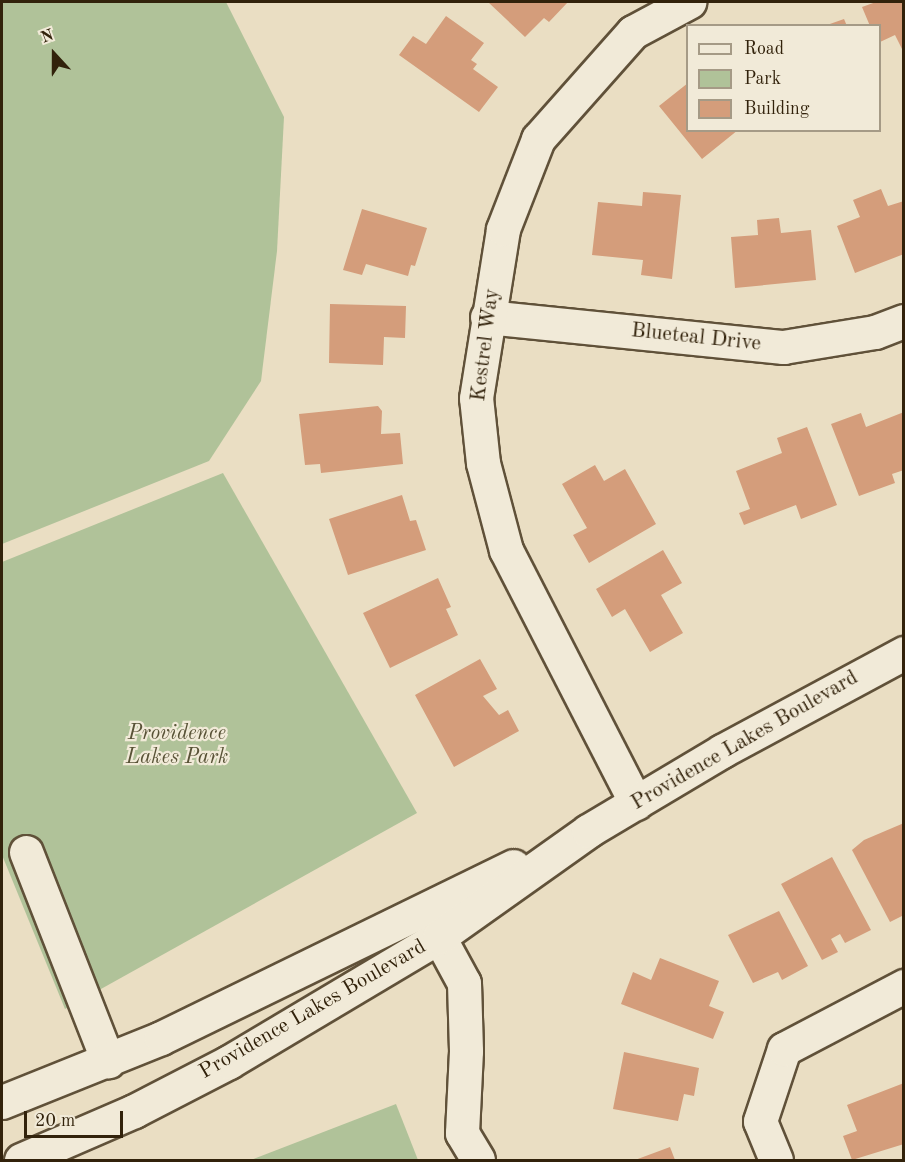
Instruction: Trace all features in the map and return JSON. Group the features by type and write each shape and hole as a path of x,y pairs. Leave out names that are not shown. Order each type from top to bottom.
{"street":[{"name":"Kestrel Way","path":"636,803 506,550 483,463 477,409 487,317 503,229 538,139 633,32 689,2"},
{"name":"Blueteal Drive","path":"487,317 783,347 875,332 903,321"},
{"name":"Providence Lakes Boulevard","path":"2,1102 108,1061 588,831 903,653"},
{"name":"Providence Lakes Boulevard","path":"21,1161 134,1111 229,1062 439,937 588,831"},
{"path":"26,852 108,1061"},
{"path":"439,937 464,983 466,1051 462,1133 478,1161"},
{"path":"776,1161 760,1121 784,1049 903,986"}],"green space":[{"path":"2,2 226,2 284,117 277,251 261,381 209,461 2,544"},
{"name":"Providence Lakes Park","path":"223,473 417,813 65,1009 2,855 2,562"},
{"path":"396,1104 418,1160 251,1160"}],"building":[{"path":"488,2 568,2 549,22 544,18 525,37"},
{"path":"876,2 904,2 904,53 895,35 881,42 881,24 869,24 862,7"},
{"path":"446,16 484,43 471,60 477,64 473,69 498,87 479,112 399,55 413,36 426,44"},
{"path":"844,19 846,24 830,24"},
{"path":"686,85 686,132 736,132 702,159 659,106"},
{"path":"881,189 888,206 904,201 904,254 855,273 837,226 860,217 853,200"},
{"path":"643,192 681,195 672,279 641,275 643,260 592,255 598,202 642,206"},
{"path":"362,209 427,228 415,266 411,265 408,276 366,264 362,275 343,270"},
{"path":"779,218 781,233 811,230 816,280 735,288 731,237 758,235 757,220"},
{"path":"330,304 406,306 405,338 384,337 383,365 329,363"},
{"path":"378,406 382,411 381,434 400,433 403,464 321,473 320,464 305,465 299,414"},
{"path":"904,412 904,470 892,474 895,483 859,496 831,424 861,413 866,427"},
{"path":"807,427 837,505 801,519 796,505 744,525 739,513 750,509 736,471 782,453 777,438"},
{"path":"595,465 604,481 625,469 656,524 589,563 573,535 587,528 562,484"},
{"path":"402,495 410,521 416,520 426,550 348,575 329,519"},
{"path":"663,550 682,583 661,595 683,633 650,652 625,609 612,617 596,589"},
{"path":"438,578 451,607 446,609 458,635 390,668 363,613"},
{"path":"480,659 497,689 483,696 499,715 508,710 519,731 454,767 415,695"},
{"path":"904,823 904,915 890,922 852,850 864,840"},
{"path":"832,857 871,930 845,943 840,934 831,939 838,952 822,960 781,884"},
{"path":"779,911 808,966 782,980 778,972 753,983 728,935"},
{"path":"660,958 719,981 709,1006 724,1012 713,1039 621,1004 633,972 651,980"},
{"path":"624,1052 699,1068 694,1096 684,1094 678,1121 613,1109"},
{"path":"904,1083 904,1144 852,1160 843,1136 857,1131 847,1105"},
{"path":"670,1147 675,1160 635,1160"}]}
